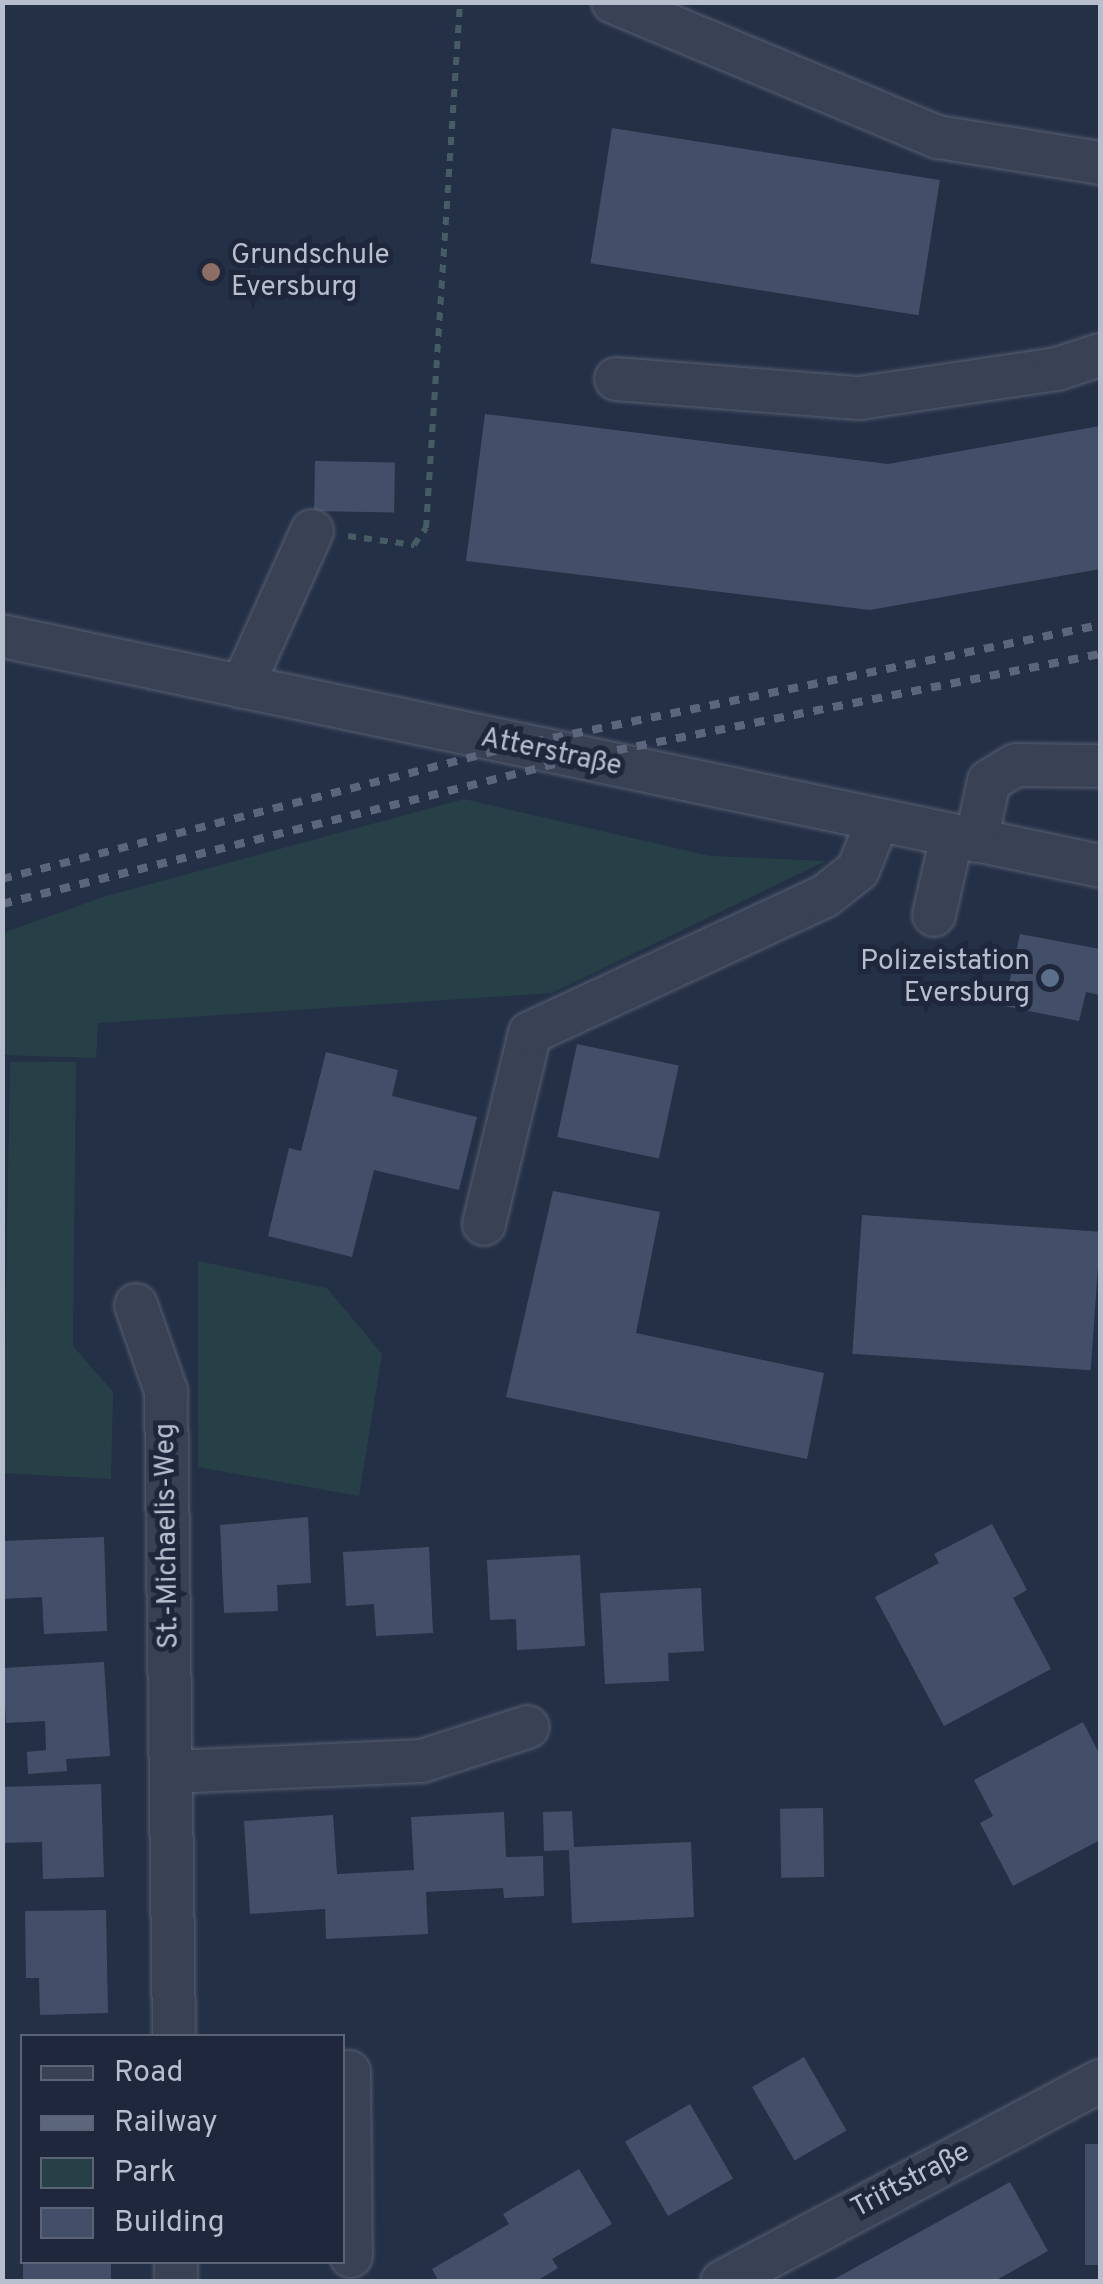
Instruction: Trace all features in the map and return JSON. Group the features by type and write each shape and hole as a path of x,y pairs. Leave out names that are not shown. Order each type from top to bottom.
{"street":[{"path":"614,2 938,136 1100,163"},
{"path":"616,379 860,398 1057,369 1100,355"},
{"path":"242,687 312,531"},
{"name":"Atterstraße","path":"2,636 1100,866"},
{"path":"934,915 989,780 1016,765 1100,766"},
{"path":"484,1224 530,1033 825,896 858,870 878,820"},
{"name":"St.-Michaelis-Weg","path":"136,1305 166,1391 174,2034"},
{"path":"172,1772 422,1762 528,1727"},
{"path":"345,2073 349,2072 351,2256"},
{"name":"Triftstraße","path":"722,2282 1100,2081"}],"path":[{"path":"312,531 414,545 426,528 460,2"}],"green space":[{"path":"464,799 710,856 826,861 552,993 98,1023 96,1058 3,1055 3,933 103,897"},
{"path":"10,1062 76,1062 73,1346 113,1392 111,1479 3,1473"},
{"path":"198,1261 327,1288 382,1354 359,1496 198,1467"}],"building":[{"path":"612,128 940,180 918,315 591,263"},
{"path":"485,414 888,464 1100,426 1100,569 870,610 466,561"},
{"path":"315,461 395,462 394,512 314,511"},
{"path":"1020,934 1100,949 1100,995 1086,992 1079,1021 1004,1006"},
{"path":"577,1044 679,1066 659,1159 557,1137"},
{"path":"326,1052 398,1070 392,1096 477,1117 459,1190 374,1170 352,1257 268,1236 289,1148 301,1151"},
{"path":"553,1191 660,1212 636,1333 824,1373 807,1459 506,1397"},
{"path":"862,1215 1100,1232 1091,1370 852,1354"},
{"path":"308,1517 311,1583 277,1585 278,1611 224,1613 220,1525"},
{"path":"992,1524 1027,1590 1013,1598 1051,1669 944,1726 875,1597 939,1563 934,1554"},
{"path":"104,1537 107,1631 44,1634 42,1597 2,1599 2,1541"},
{"path":"429,1547 433,1633 376,1636 374,1604 346,1606 343,1552"},
{"path":"580,1555 585,1646 517,1650 516,1619 490,1620 487,1560"},
{"path":"701,1588 704,1651 668,1653 669,1681 605,1684 600,1593"},
{"path":"104,1662 110,1756 66,1759 67,1771 28,1774 27,1752 46,1750 45,1721 6,1723 3,1668"},
{"path":"1083,1722 1100,1755 1100,1840 1013,1886 980,1823 993,1816 974,1780"},
{"path":"101,1784 104,1877 43,1879 42,1842 2,1843 2,1787"},
{"path":"823,1808 824,1877 781,1878 780,1809"},
{"path":"572,1811 574,1847 691,1842 694,1917 572,1923 569,1850 544,1851 543,1812"},
{"path":"504,1812 506,1857 543,1856 544,1896 504,1898 503,1888 426,1892 428,1934 326,1939 325,1909 250,1914 244,1821 333,1815 337,1874 414,1870 411,1817"},
{"path":"106,1910 108,2013 40,2015 39,1978 26,1978 25,1911"},
{"path":"804,2057 846,2131 795,2161 752,2087"},
{"path":"690,2104 733,2178 668,2216 625,2142"},
{"path":"1085,2144 1100,2144 1100,2265 1085,2265"},
{"path":"579,2169 612,2224 552,2259 558,2268 535,2282 439,2282 432,2269 509,2224 503,2214"},
{"path":"1010,2182 1048,2251 993,2282 829,2282"},
{"path":"23,2264 111,2264 111,2282 23,2282"}],"railway":[{"path":"2,879 514,746 1100,625"},
{"path":"2,904 578,758 1100,654"}],"place":[{"name":"Grundschule Eversburg","path":"211,272"},
{"name":"Polizeistation Eversburg","path":"1050,978"}]}
